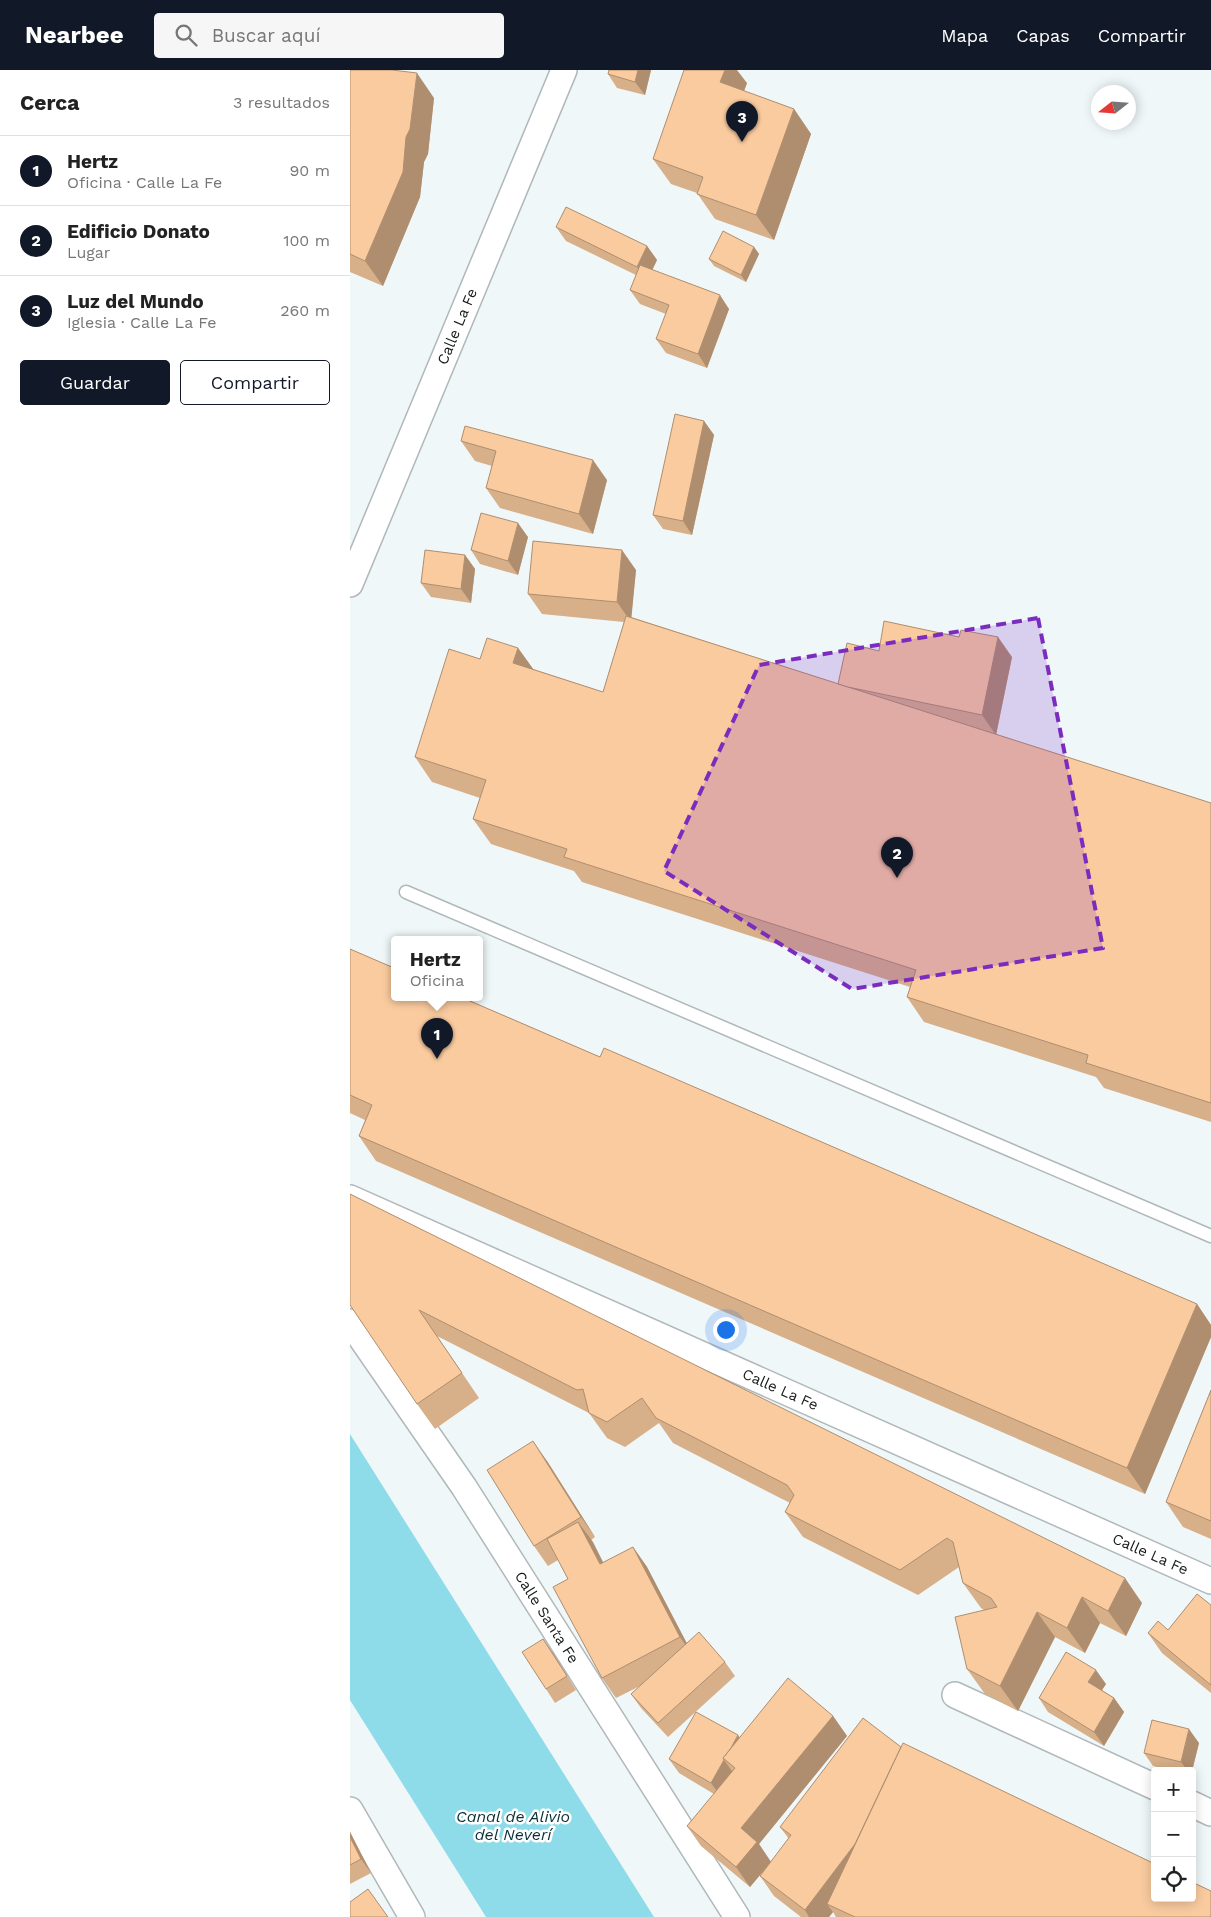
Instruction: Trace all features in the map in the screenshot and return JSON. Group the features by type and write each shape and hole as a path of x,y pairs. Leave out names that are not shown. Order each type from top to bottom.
{"street":[{"name":"Calle La Fe","path":"350,584 564,70"},
{"name":"Calle La Fe","path":"350,1198 1211,1581"},
{"name":"Calle Santa Fe","path":"350,1322 464,1487 737,1917"},
{"path":"955,1695 1151,1785"},
{"path":"1196,1806 1211,1813"},
{"path":"350,1810 412,1917"}],"lane":[{"path":"406,892 1211,1236"}],"highlighted area":[{"path":"1038,618 1103,948 852,989 664,871 759,665"}],"water":[{"name":"Canal de Alivio del Neverí","path":"350,1434 654,1917 486,1917 350,1700"}],"building":[{"path":"350,70 392,70 417,73 410,129 406,137 403,172 365,261 350,254"},
{"path":"609,70 638,70 635,82 608,74"},
{"path":"684,70 725,70 720,82 794,109 756,215 697,194 703,177 653,159"},
{"path":"566,207 647,246 637,267 556,227"},
{"path":"723,231 754,247 741,275 709,259"},
{"path":"640,265 720,295 698,354 656,339 669,305 630,290"},
{"path":"675,414 704,421 683,521 653,515"},
{"path":"465,426 593,460 579,514 486,488 496,451 461,441"},
{"path":"481,513 518,523 508,561 471,550"},
{"path":"533,541 622,550 617,602 528,594"},
{"path":"425,550 465,555 461,589 421,583"},
{"path":"626,616 1211,803 1211,1103 1086,1063 1088,1055 907,997 916,970 564,857 567,849 473,819 486,780 415,757 449,649 480,659 487,638 518,648 513,663 603,692"},
{"path":"884,621 959,637 961,630 998,637 982,715 838,684 847,643 879,651"},
{"path":"350,949 391,967 391,1001 470,1001 600,1057 604,1048 1197,1304 1127,1468 359,1136 372,1105 350,1095"},
{"path":"350,1194 1125,1578 1108,1611 1082,1597 1067,1628 1037,1612 1000,1686 967,1669 955,1617 997,1607 991,1598 963,1583 953,1542 947,1538 900,1570 785,1512 794,1495 787,1485 656,1418 642,1398 607,1422 589,1413 583,1389 577,1390 419,1310 462,1373 417,1404 350,1305"},
{"path":"1211,1390 1211,1521 1166,1502"},
{"path":"533,1441 581,1517 534,1546 487,1470"},
{"path":"578,1522 600,1564 633,1547 680,1637 602,1678 553,1587 568,1579 547,1539"},
{"path":"1197,1594 1211,1605 1211,1685 1148,1633 1158,1621 1168,1630"},
{"path":"699,1632 725,1662 658,1723 631,1694"},
{"path":"543,1639 567,1676 546,1689 522,1652"},
{"path":"1066,1652 1096,1670 1088,1682 1114,1698 1094,1732 1039,1698"},
{"path":"788,1678 833,1716 741,1828 757,1842 736,1867 687,1826 735,1768 723,1758"},
{"path":"696,1712 738,1735 723,1758 724,1760 711,1783 669,1759"},
{"path":"863,1718 901,1747 855,1844 805,1910 760,1876 791,1835 780,1827"},
{"path":"1152,1720 1189,1729 1181,1762 1144,1753"},
{"path":"903,1743 1151,1862 1151,1902 1196,1902 1196,1884 1211,1891 1211,1917 855,1917 827,1904"},
{"path":"350,1837 361,1859 350,1865"},
{"path":"368,1889 388,1917 350,1917 350,1902"}],"place":[{"name":"Luz del Mundo","path":"742,142"},
{"name":"Edificio Donato","path":"897,878"},
{"name":"Hertz","path":"437,1059"}]}
